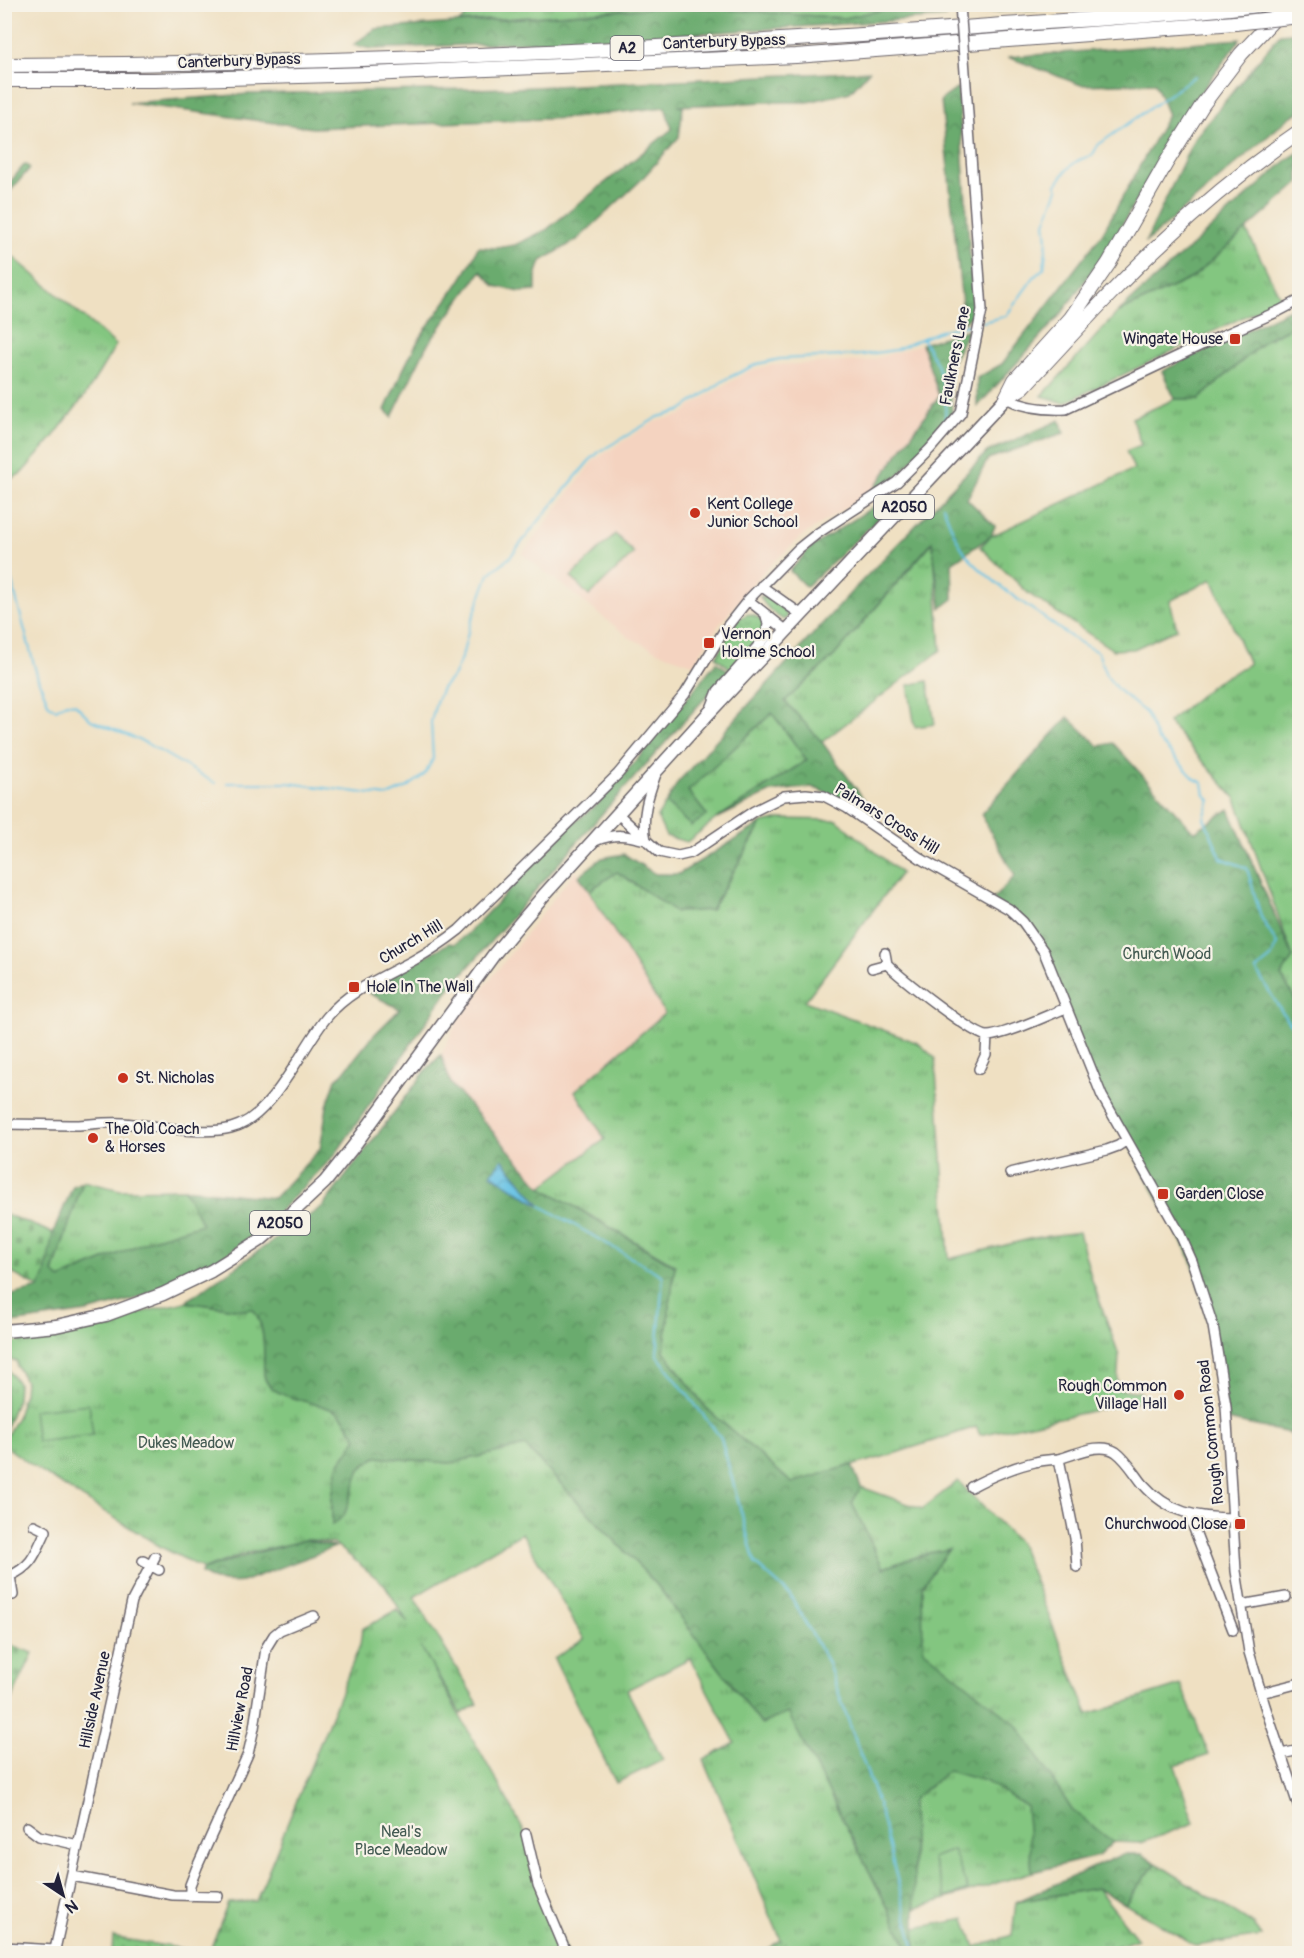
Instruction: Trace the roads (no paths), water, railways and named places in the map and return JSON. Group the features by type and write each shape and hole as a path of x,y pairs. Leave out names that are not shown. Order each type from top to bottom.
{"highway":[{"name":"Canterbury Bypass","path":"4,65 369,59 797,40 1268,4"},
{"path":"1006,398 1016,380 1071,318 1098,280 1166,162 1203,104 1241,54 1288,4"},
{"name":"Canterbury Bypass","path":"4,80 154,80 369,74 796,56 1235,23 1299,16"},
{"path":"1006,398 1023,387 1163,241 1250,167 1299,131"}],"main road":[{"name":"A2050","path":"4,1331 56,1326 106,1315 153,1298 211,1271 259,1241 296,1210 325,1182 354,1147 495,952 708,714 1006,398"}],"street":[{"name":"Faulkners Lane","path":"748,600 798,549 818,533 897,482 950,428 961,413 982,310 960,4"},
{"path":"1006,398 1049,410 1066,409 1299,300"},
{"path":"761,586 802,615"},
{"path":"748,600 765,616 787,631"},
{"name":"Church Hill","path":"4,1124 121,1123 215,1130 231,1128 243,1123 257,1113 273,1096 328,1015 374,981 439,945 459,930 618,774 685,694 725,628 748,600"},
{"path":"708,714 718,691 766,636 768,624 765,616"},
{"path":"593,841 621,834 646,840 643,828 647,797 657,772"},
{"name":"Palmars Cross Hill","path":"618,814 660,852 686,855 754,811 784,796 806,794 824,796 847,808 923,860 1009,909 1028,928 1044,952 1066,1008"},
{"path":"885,953 887,964 971,1029 987,1036 1004,1032 1066,1008"},
{"path":"872,968 887,964"},
{"name":"Rough Common Road","path":"1066,1008 1102,1096 1179,1232 1192,1261 1213,1326 1226,1406 1236,1571 1249,1652 1299,1811"},
{"path":"979,1069 986,1054 987,1036"},
{"path":"1010,1173 1107,1150 1127,1140"},
{"path":"971,1486 986,1478 1033,1462 1059,1459 1100,1448 1110,1449 1125,1461 1154,1497 1164,1503 1188,1513 1210,1518 1234,1518"},
{"path":"1059,1459 1075,1538 1077,1568"},
{"name":"Rough Common Road","path":"1188,1513 1233,1630"},
{"path":"13,1595 7,1572 26,1567 37,1551 46,1531 34,1525"},
{"name":"Hillside Avenue","path":"54,1952 132,1601 152,1563"},
{"path":"1224,1605 1286,1597"},
{"name":"Hillview Road","path":"190,1896 190,1885 197,1867 248,1754 266,1648 273,1635 280,1630 314,1616"},
{"path":"1261,1693 1299,1683"},
{"path":"1281,1754 1299,1750"},
{"path":"27,1827 39,1836 78,1845"},
{"path":"526,1834 538,1885 567,1953"},
{"path":"72,1876 173,1895 218,1896"},
{"path":"4,1947 54,1952"}],"water":[{"path":"502,1159 541,1206 491,1174"}],"waterway":[{"path":"983,322 1006,316 1034,277 1044,268 1047,240 1045,223 1058,189 1056,185 1067,170 1085,157 1092,156 1098,145 1195,76"},
{"path":"227,783 288,783 387,796 408,787 424,775 433,759 431,722 436,702 442,688 454,675 489,574 509,558 599,452 658,417 680,411 726,379 757,364 780,359 862,355 895,350 942,330 975,324"},
{"path":"922,338 937,364 946,394 945,426"},
{"path":"943,506 951,527 970,559 1012,595 1082,644 1098,652 1106,675 1118,690 1146,713 1157,739 1195,779 1203,783 1205,795 1210,800 1204,818 1221,858 1247,868 1261,917 1277,944 1271,958 1256,970 1287,1020 1300,1033"},
{"path":"4,554 38,679 49,705 56,709 66,703 75,704 91,720 146,743 215,783"},
{"path":"541,1206 663,1276 657,1355 721,1438 755,1563 790,1595 827,1661 878,1803 916,1954"}],"place":[{"name":"Wingate House","path":"1235,339"},
{"name":"Kent College Junior School","path":"695,513"},
{"name":"Vernon Holme School","path":"709,643"},
{"name":"Hole In The Wall","path":"354,987"},
{"name":"St. Nicholas","path":"123,1078"},
{"name":"The Old Coach & Horses","path":"93,1138"},
{"name":"Garden Close","path":"1163,1194"},
{"name":"Rough Common Village Hall","path":"1179,1395"},
{"name":"Churchwood Close","path":"1240,1524"}],"park label":[{"name":"Church Wood","path":"1167,954"},
{"name":"Dukes Meadow","path":"186,1443"},
{"name":"Neal's Place Meadow","path":"401,1841"}]}
